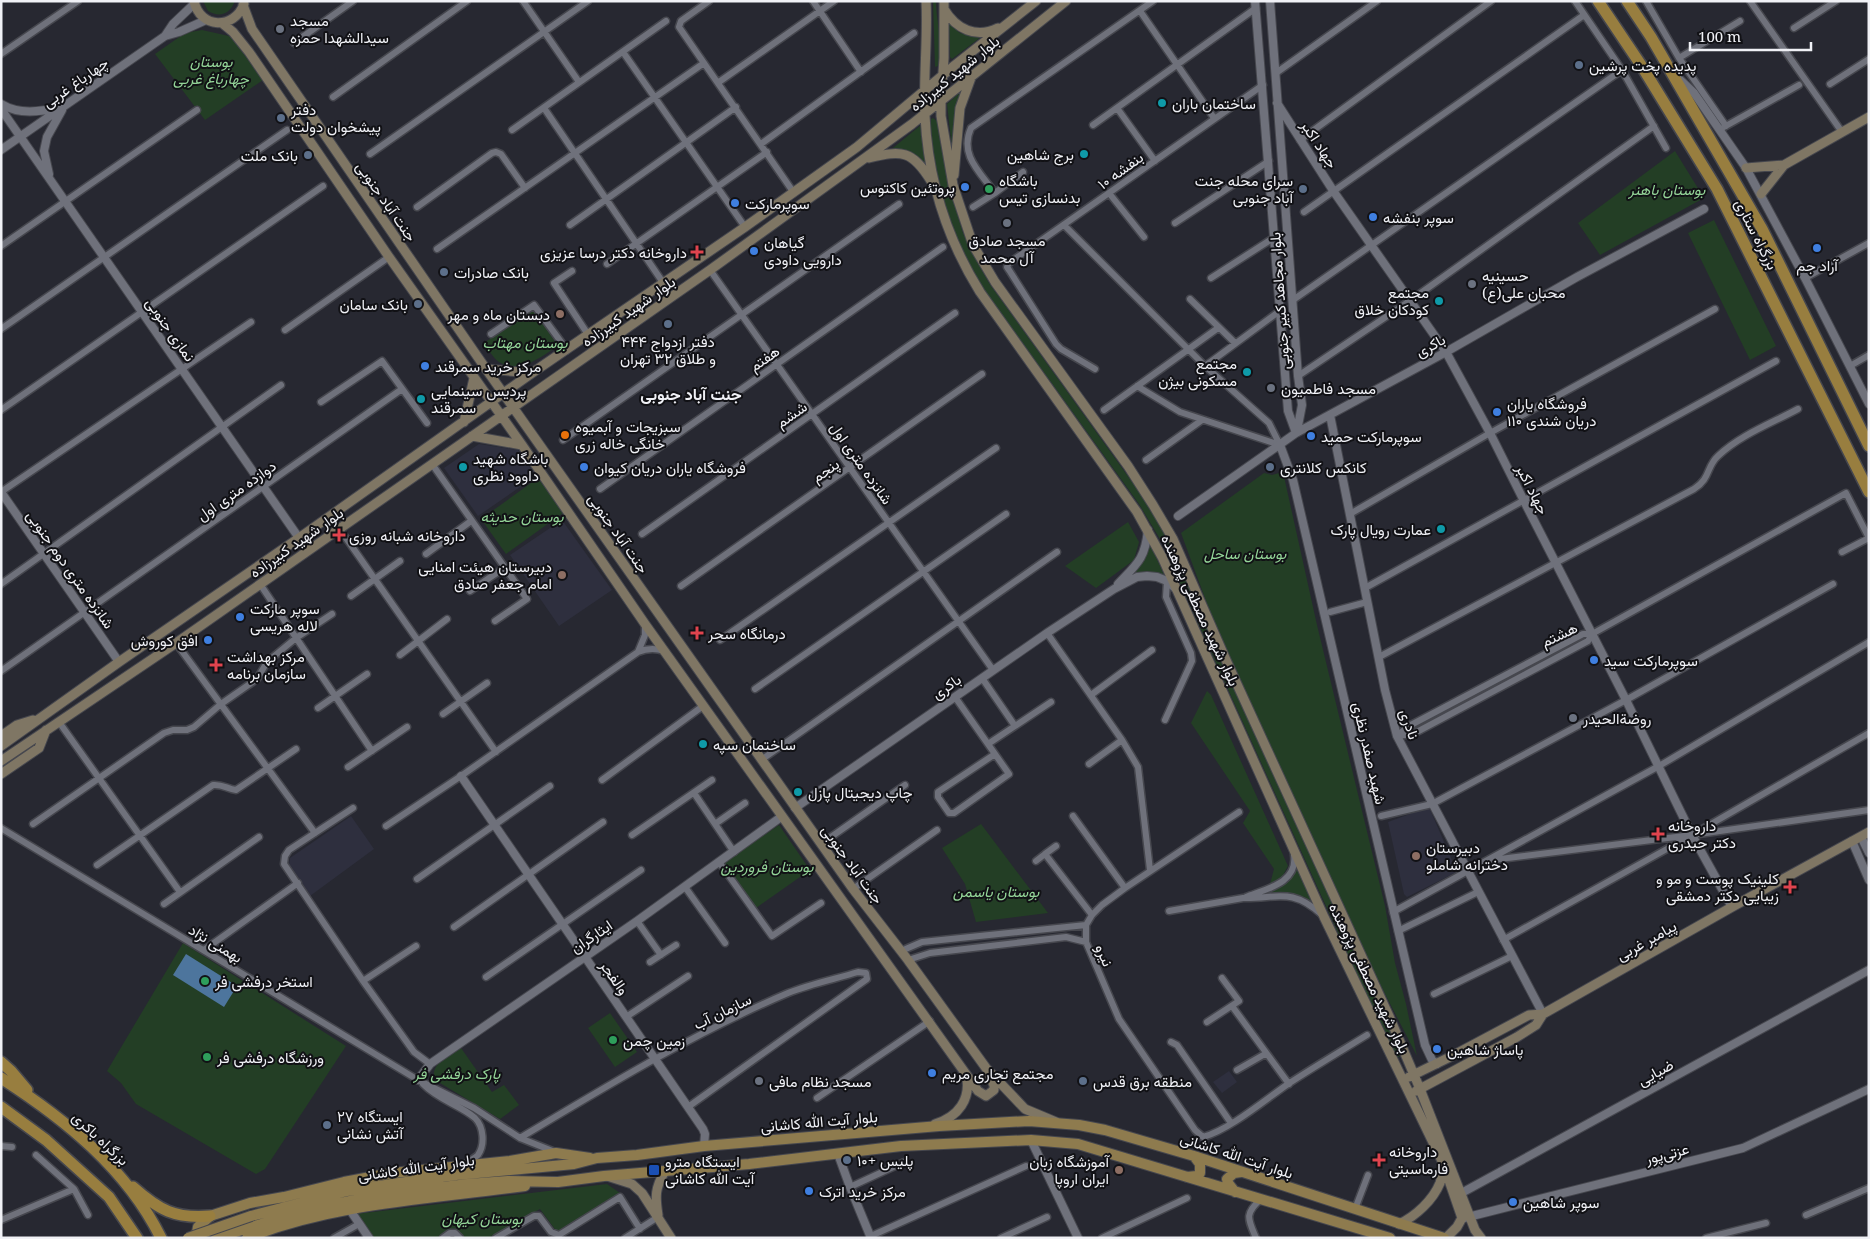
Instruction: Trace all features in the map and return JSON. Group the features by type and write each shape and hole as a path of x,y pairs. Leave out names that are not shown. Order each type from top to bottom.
{"highway":[{"name":"بزرگراه ستاری","path":"1598,1 1641,65 1717,189 1869,492"},
{"name":"بزرگراه ستاری","path":"1627,1 1671,71 1762,229 1869,446"},
{"path":"1,1062 12,1071 34,1100"},
{"name":"بزرگراه باکری","path":"1,1078 34,1100 92,1146 120,1174 162,1238"},
{"path":"1,1107 46,1140 109,1197 138,1238"},
{"path":"120,1174 152,1203 162,1209 178,1214 210,1216"}],"main road":[{"name":"بلوار شهید مصطفی پژوهنده","path":"926,1 925,114 934,185 955,246 965,268 980,292 1097,454 1148,529 1324,916 1411,1093 1458,1196"},
{"name":"بلوار شهید کبیرزاده","path":"2,746 118,662 794,193 857,147 1036,1"},
{"name":"بلوار شهید کبیرزاده","path":"5,758 176,643 710,270 925,114 1066,1"},
{"path":"194,2 196,10 206,20 222,23 235,17 244,3"},
{"name":"جنت آباد جنوبی","path":"222,23 234,32 249,52 389,257 781,817 978,1091 986,1096 994,1090 994,1085 986,1068 908,960 853,889 486,369 252,29 244,3"},
{"name":"بلوار شهید مصطفی پژوهنده","path":"944,5 941,116 954,185 966,228 980,260 1128,466 1173,539 1230,669 1386,1008 1420,1089 1466,1217 1481,1238"},
{"path":"944,5 954,23 971,32 983,33 1012,21"},
{"path":"954,185 960,108 973,75"},
{"path":"1761,194 1784,165 1869,117"},
{"path":"864,160 897,153 904,155 918,162 934,185"},
{"path":"1746,168 1784,165"},
{"path":"486,369 532,373"},
{"path":"464,422 474,378"},
{"path":"472,436 522,445"},
{"name":"بلوار شهید کبیرزاده","path":"1,736 17,725 38,719"},
{"name":"بلوار شهید کبیرزاده","path":"1,774 39,748 46,730"},
{"name":"پیامبر غربی","path":"1404,1079 1437,1064 1529,1015 1543,1014 1732,907 1865,835"},
{"name":"پیامبر غربی","path":"1411,1093 1517,1037 1536,1025 1543,1014"},
{"path":"986,1068 1025,1108 1061,1124"},
{"path":"907,1129 945,1121 955,1114 966,1100 967,1079 964,1069"},
{"name":"بلوار آیت الله کاشانی","path":"188,1238 320,1198 392,1184 456,1175 574,1164 597,1158 704,1146 907,1129 1029,1122 1105,1130 1194,1156 1445,1238"},
{"name":"بلوار آیت الله کاشانی","path":"216,1238 252,1220 399,1192 508,1181 558,1182 902,1146 1031,1140 1078,1144 1390,1238"},
{"path":"196,1238 198,1227 210,1216 250,1203 284,1197 344,1182 392,1173 510,1161 556,1153 597,1158"},
{"path":"1186,1177 1197,1176 1200,1173 1200,1164 1194,1156"},
{"path":"1399,1224 1418,1212 1430,1198 1440,1182 1443,1163"},
{"path":"658,1217 657,1184 665,1171"},
{"path":"1236,1193 1227,1179 1234,1173 1241,1172"},
{"path":"604,1176 632,1184 642,1193 671,1238"},
{"path":"247,1238 302,1221 350,1210 558,1182"},
{"path":"1445,1238 1466,1217"}],"street":[{"path":"1,54 78,1"},
{"path":"294,43 353,1"},
{"path":"333,97 467,1"},
{"path":"523,1 579,82"},
{"path":"370,154 588,1"},
{"path":"709,1 679,24 794,193"},
{"path":"813,1 861,72"},
{"path":"719,82 834,1"},
{"path":"995,192 968,155 966,141 972,128 1153,1"},
{"name":"بلوار مجاهد کبیر جنوبی","path":"1270,1 1298,376 1302,405 1296,433"},
{"path":"1276,73 1377,1"},
{"path":"1300,140 1492,1"},
{"path":"1575,1 1622,70 1666,148"},
{"path":"1646,1 1761,194 1869,404"},
{"path":"1750,1 1842,132"},
{"path":"1794,28 1836,1"},
{"path":"166,36 194,2"},
{"path":"1093,125 1256,5"},
{"name":"بلوار مجاهد کبیر جنوبی","path":"1256,5 1288,411 1296,433"},
{"path":"1140,11 1214,118"},
{"path":"1304,212 1584,15"},
{"path":"166,36 206,20"},
{"path":"512,130 666,21"},
{"path":"1679,58 1740,21"},
{"path":"761,144 914,33"},
{"name":"چهارباغ غربی","path":"1,150 166,36"},
{"path":"623,52 745,227"},
{"path":"1830,84 1869,59"},
{"path":"437,249 704,63"},
{"path":"1293,300 1622,70"},
{"path":"1671,71 1694,93 1722,128"},
{"name":"بنفشه ۱۰","path":"1095,370 1056,344 1008,267 1009,263 1263,85"},
{"path":"1722,128 1800,85"},
{"name":"جهاد اکبر","path":"1277,103 1334,192 1446,352 1490,433 1626,700 1692,835 1732,907"},
{"path":"1,104 11,110 33,112 64,106"},
{"path":"50,177 44,151 45,144 53,124 64,106"},
{"path":"570,225 736,107"},
{"path":"544,108 664,284"},
{"path":"1117,108 1155,161"},
{"name":"نمازی جنوبی","path":"1,109 299,538"},
{"path":"1,246 197,110"},
{"path":"1298,376 1411,300 1654,126"},
{"path":"1,329 287,130"},
{"path":"417,207 496,152 500,154 525,188"},
{"path":"607,264 767,152"},
{"path":"1175,223 1268,161"},
{"path":"973,208 1023,172"},
{"path":"1,410 323,186"},
{"path":"1109,194 1144,237"},
{"path":"563,440 899,204"},
{"name":"باکری","path":"1178,516 1296,433 1446,352 1577,277 1704,209"},
{"path":"1064,225 1205,366 1269,423 1280,445"},
{"path":"1211,278 1275,237"},
{"path":"1805,278 1869,243"},
{"name":"هفتم","path":"600,489 942,247"},
{"path":"285,330 389,257"},
{"name":"شانزده متری اول","path":"710,270 993,670"},
{"path":"572,271 554,283 590,336"},
{"path":"1190,299 1235,343"},
{"path":"491,334 534,305 567,350"},
{"path":"1350,514 1490,433 1715,309"},
{"path":"1205,366 1281,310"},
{"name":"ششم","path":"642,534 955,313"},
{"path":"1,492 251,322"},
{"path":"1104,410 1218,328"},
{"path":"1850,366 1869,356"},
{"path":"321,402 382,361 427,423"},
{"path":"1365,588 1776,362"},
{"name":"پنجم","path":"681,586 982,374"},
{"path":"1,584 281,385"},
{"path":"1137,386 1180,412 1280,445"},
{"name":"دوازده متری اول","path":"1,671 402,389"},
{"path":"1379,657 1694,489 1706,478 1712,463 1718,455 1798,409"},
{"name":"نادری","path":"1330,415 1367,602 1397,736 1543,1014"},
{"path":"1146,460 1202,420"},
{"name":"شهید صفدر نظری","path":"1280,445 1293,480 1425,1045 1432,1060 1437,1064"},
{"path":"720,640 996,448"},
{"path":"432,464 528,600 495,621"},
{"name":"شانزده متری دوم جنوبی","path":"1,492 118,662"},
{"name":"هشتم","path":"1397,736 1409,726 1583,634 1592,634 1846,493 1869,538"},
{"path":"755,689 1006,514"},
{"path":"426,554 472,521"},
{"path":"339,528 496,752"},
{"name":"باکری","path":"1114,589 1142,558 1148,529"},
{"path":"1842,552 1869,538"},
{"path":"761,760 1056,552"},
{"path":"351,596 400,561"},
{"path":"470,592 504,568"},
{"name":"باکری","path":"796,808 993,670 1114,589 1138,577 1157,576 1167,581"},
{"path":"1167,581 1177,590"},
{"path":"1165,720 1192,661 1191,653 1166,597 1167,581"},
{"path":"260,584 372,751"},
{"path":"1381,816 1432,804 1626,700 1833,584"},
{"path":"1330,612 1367,602"},
{"path":"34,824 164,733 173,730 187,730 194,727 221,704 258,679 267,662 296,638 332,614"},
{"path":"400,655 447,620"},
{"path":"638,652 645,635 645,624"},
{"path":"1047,633 1122,740 1138,767 1150,870"},
{"path":"1393,912 1659,766 1869,642"},
{"path":"176,643 315,833"},
{"path":"386,826 496,752 638,652 648,648 657,648 664,651"},
{"path":"1090,695 1152,650"},
{"path":"318,708 367,674"},
{"path":"982,678 1015,726"},
{"path":"443,714 487,683"},
{"path":"955,697 988,744 995,754 1009,774 954,813 949,813 938,797 938,792 995,754"},
{"path":"988,744 1051,702"},
{"path":"602,780 703,706"},
{"path":"59,722 180,892"},
{"path":"348,767 407,727"},
{"path":"1503,940 1869,734"},
{"path":"1089,764 1122,740"},
{"path":"96,866 213,785 222,784 236,790 296,750"},
{"name":"والفجر","path":"461,776 688,1107 703,1130 704,1146"},
{"path":"632,835 712,780"},
{"path":"821,844 905,785"},
{"path":"417,879 550,786"},
{"path":"694,793 734,852"},
{"path":"715,824 745,803"},
{"path":"353,808 289,850 285,856 284,864 414,1052 430,1064"},
{"path":"1488,861 1869,810"},
{"path":"1086,942 1086,925 1092,915 1150,870 1239,812"},
{"path":"1073,816 1125,888"},
{"name":"ایثارگران","path":"418,1080 430,1064 638,921 781,817"},
{"path":"454,928 603,822"},
{"name":"بهمنی نژاد","path":"1,828 418,1080 474,1108 520,1138 556,1153"},
{"path":"853,889 936,830"},
{"path":"1865,835 1869,853"},
{"path":"164,904 259,837"},
{"path":"1852,841 1869,880"},
{"path":"1168,911 1243,898 1284,881 1292,871 1295,862 1291,843"},
{"path":"1036,861 1056,846"},
{"path":"1046,854 1092,915"},
{"path":"719,862 772,936 821,903"},
{"path":"486,978 641,870"},
{"path":"204,950 298,883"},
{"path":"685,886 725,943"},
{"path":"1398,931 1478,892"},
{"path":"1243,898 1254,899 1277,895 1292,897 1306,903 1324,916"},
{"path":"638,921 661,955"},
{"path":"901,951 922,942 1086,925"},
{"path":"1004,933 1006,944"},
{"name":"نیرو","path":"908,960 930,954 1066,937 1086,942 1119,1019 1195,1130 1203,1137 1213,1134 1231,1123"},
{"path":"650,962 676,945"},
{"path":"364,982 416,946"},
{"path":"1434,994 1512,956"},
{"name":"ضیایی","path":"1458,1196 1869,970"},
{"name":"سازمان آب","path":"520,1138 654,1058 727,1021 790,992 858,972 866,973 867,979 688,1107"},
{"path":"626,1017 688,976"},
{"path":"1207,1022 1239,1001 1222,978"},
{"path":"1232,1006 1265,1054 1289,1084"},
{"path":"817,1098 930,1022"},
{"path":"1171,1042 1177,1045 1231,1123 1367,1035"},
{"path":"1237,1070 1265,1054"},
{"name":"بهمنی نژاد","path":"418,1080 430,1092 476,1119 481,1129 483,1142 478,1155 465,1165"},
{"name":"عزتی‌پور","path":"1466,1217 1743,1148 1869,1089"},
{"path":"1031,1140 1078,1238"},
{"path":"1,1146 12,1148"},
{"path":"838,1154 871,1237 1026,1166"},
{"path":"36,1155 74,1189 88,1215"},
{"path":"850,1187 904,1162"},
{"path":"1355,1209 1368,1175"},
{"path":"1806,1215 1869,1188"},
{"path":"1,1220 74,1189"},
{"path":"496,1238 534,1216 539,1216 552,1232 559,1235 620,1197 640,1229"},
{"path":"1102,1238 1187,1198"},
{"path":"1256,1238 1248,1220 1253,1206 1261,1200"},
{"path":"350,1210 369,1238"},
{"path":"626,1238 658,1217"},
{"path":"1001,1238 1047,1218"},
{"path":"1706,1238 1734,1234 1766,1223"},
{"path":"334,1238 359,1224"},
{"path":"444,1238 455,1233 460,1238"}],"shaded area":[{"path":"479,444 518,450 536,476 478,516 444,468"},
{"name":"دبیرستان هیئت امنایی امام جعفر صادق","path":"562,520 612,590 559,626 510,555"},
{"path":"1429,807 1457,872 1407,897 1404,894 1388,822"},
{"path":"351,816 374,849 310,896 289,864 290,858"},
{"path":"1229,1071 1237,1082 1222,1093 1213,1082"}],"green space":[{"path":"203,1 235,1 227,12 217,14 208,11"},
{"path":"933,1 936,1 940,42 940,58 938,66 935,67"},
{"path":"949,23 960,33 981,37 952,59 950,57"},
{"name":"بوستان چهارباغ غربی","path":"202,30 229,36 263,80 205,120 155,54 185,33"},
{"path":"965,88 954,166 947,104"},
{"path":"933,118 937,121 942,152 951,168 950,189 963,233 970,249 989,283 1140,493 1166,535 1392,1034 1400,1054 1399,1057 1396,1057 1378,1021 1160,539 1139,504 980,284 970,265 952,225 939,184 932,141 931,119"},
{"path":"921,125 929,174 924,166 888,152"},
{"name":"بوستان باهنر","path":"1675,151 1704,198 1600,255 1578,223"},
{"path":"1714,220 1776,346 1750,360 1688,233"},
{"name":"بوستان مهتاب","path":"533,310 558,346 522,366 515,367 499,362 484,343"},
{"name":"بوستان ساحل","path":"1283,472 1317,625 1385,906 1395,963 1417,1056 1365,955 1229,655 1209,609 1181,533 1264,473 1272,475"},
{"name":"بوستان حدیثه","path":"538,478 563,513 506,554 481,519"},
{"path":"1128,522 1139,542 1134,560 1096,588 1065,566"},
{"path":"1149,542 1166,579 1160,575 1121,583 1143,561"},
{"path":"1207,691 1211,695 1288,866 1281,879 1270,884 1274,869 1243,823 1250,811 1191,723"},
{"name":"بوستان یاسمن","path":"981,824 1048,913 976,922 965,884 942,848"},
{"name":"بوستان فروردین","path":"779,825 810,870 756,908 724,863"},
{"path":"1297,869 1314,905 1303,899 1255,896 1269,892 1284,884"},
{"path":"183,943 346,1046 265,1169 256,1174 136,1104 121,1083 107,1071"},
{"name":"زمین چمن","path":"610,1013 637,1052 615,1067 588,1028"},
{"name":"پارک درفشی فر","path":"461,1048 492,1092 504,1085 519,1105 500,1119 435,1080 434,1074 437,1065"},
{"name":"بوستان کیهان","path":"607,1184 620,1193 557,1232 540,1209 488,1238 462,1238 454,1228 439,1238 372,1238 356,1214"}],"water":[{"name":"استخر درفشی فر","path":"186,954 237,986 224,1007 173,975"}],"place":[{"name":"مسجد سیدالشهدا حمزه","path":"280,29"},
{"name":"پدیده پخت پرشین","path":"1579,65"},
{"name":"ساختمان باران","path":"1162,103"},
{"name":"دفتر پیشخوان دولت","path":"281,118"},
{"name":"برج شاهین","path":"1084,154"},
{"name":"بانک ملت","path":"308,155"},
{"name":"پروتئین کاکتوس","path":"965,187"},
{"name":"باشگاه بدنسازی تیس","path":"989,189"},
{"name":"سرای محله جنت آباد جنوبی","path":"1303,189"},
{"name":"سوپرمارکت","path":"735,203"},
{"name":"سوپر بنفشه","path":"1373,217"},
{"name":"مسجد صادق آل محمد","path":"1007,223"},
{"name":"آراد جم","path":"1817,248"},
{"name":"گیاهان دارویی داودی","path":"754,251"},
{"name":"داروخانه دکتر درسا عزیزی","path":"697,252"},
{"name":"بانک صادرات","path":"444,272"},
{"name":"حسینیه محبان علی(ع)","path":"1472,284"},
{"name":"مجتمع کودکان خلاق","path":"1439,301"},
{"name":"بانک سامان","path":"418,304"},
{"name":"دبستان ماه و مهر","path":"560,314"},
{"name":"دفتر ازدواج ۴۴۴ و طلاق ۳۲ تهران","path":"668,324"},
{"name":"مرکز خرید سمرقند","path":"425,366"},
{"name":"مجتمع مسکونی بیژن","path":"1247,372"},
{"name":"مسجد فاطمیون","path":"1271,388"},
{"name":"پردیس سینمایی سمرقند","path":"421,399"},
{"name":"فروشگاه یاران دریان شندی ۱۱۰","path":"1497,412"},
{"name":"سبزیجات و آبمیوه خانگی خاله زری","path":"565,435"},
{"name":"سوپرمارکت حمید","path":"1311,436"},
{"name":"باشگاه شهید داوود نظری","path":"463,467"},
{"name":"فروشگاه یاران دریان کیوان","path":"584,467"},
{"name":"کانکس کلانتری","path":"1270,467"},
{"name":"عمارت رویال پارک","path":"1441,529"},
{"name":"داروخانه شبانه روزی","path":"339,535"},
{"name":"دبیرستان هیئت امنایی امام جعفر صادق","path":"562,575"},
{"name":"سوپر مارکت لاله هریسی","path":"240,617"},
{"name":"درمانگاه سحر","path":"697,633"},
{"name":"افق کوروش","path":"208,640"},
{"name":"سوپرمارکت سید","path":"1594,660"},
{"name":"مرکز بهداشت سازمان برنامه","path":"216,665"},
{"name":"روضةالحیدر","path":"1573,718"},
{"name":"ساختمان سپه","path":"703,744"},
{"name":"چاپ دیجیتال پازل","path":"798,792"},
{"name":"داروخانه دکتر حیدری","path":"1658,834"},
{"name":"دبیرستان دخترانه شاملو","path":"1416,856"},
{"name":"کلینیک پوست و مو و زیبایی دکتر دمشقی","path":"1790,887"},
{"name":"استخر درفشی فر","path":"205,981"},
{"name":"زمین چمن","path":"613,1040"},
{"name":"پاساژ شاهین","path":"1437,1049"},
{"name":"ورزشگاه درفشی فر","path":"207,1057"},
{"name":"مجتمع تجاری مریم","path":"932,1073"},
{"name":"مسجد نظام مافی","path":"759,1081"},
{"name":"منطقه برق قدس","path":"1083,1081"},
{"name":"ایستگاه ۲۷ آتش نشانی","path":"327,1125"},
{"name":"پلیس +۱۰","path":"847,1160"},
{"name":"داروخانه فارماسیتی","path":"1379,1160"},
{"name":"ایستگاه مترو آیت الله کاشانی","path":"654,1170"},
{"name":"آموزشگاه زبان ایران اروپا","path":"1119,1170"},
{"name":"مرکز خرید اترک","path":"809,1191"},
{"name":"سوپر شاهین","path":"1513,1202"}],"district":[{"name":"جنت‌ آباد جنوبی","path":"691,394"}]}
